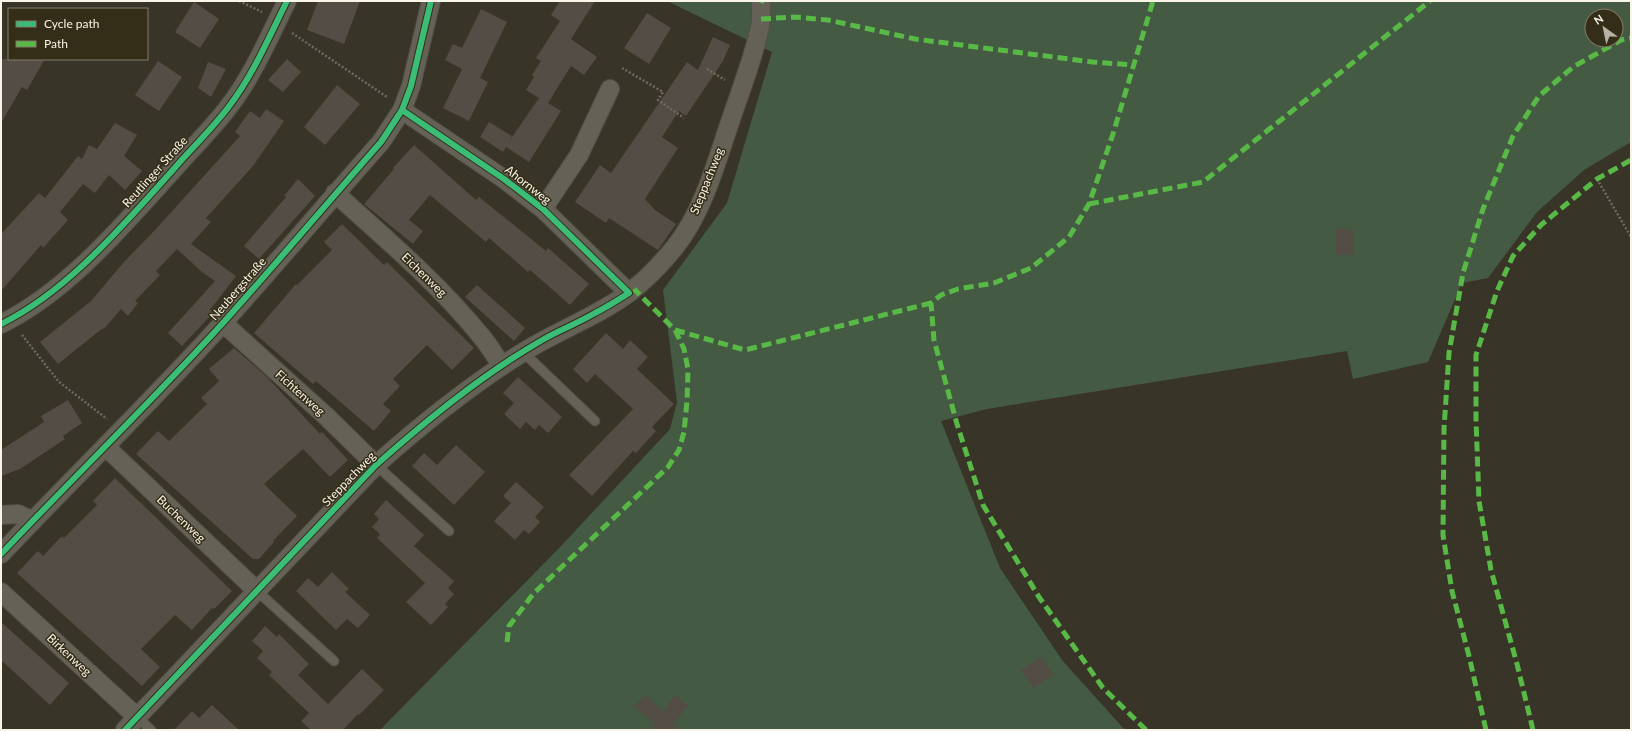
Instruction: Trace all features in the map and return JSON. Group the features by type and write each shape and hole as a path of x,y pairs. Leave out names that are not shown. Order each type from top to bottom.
{"street":[{"name":"Reutlinger Straße","path":"6,322 46,296 84,264 133,214 230,105 257,61 287,1"},
{"name":"Neubergstraße","path":"1,554 106,448 223,323 381,142 402,109 411,86 431,1"},
{"name":"Steppachweg","path":"131,724 376,465 412,433 440,410 523,352 544,339 595,314 629,293 652,273 676,246 695,215 708,187 760,30 761,2"},
{"name":"Ahornweg","path":"543,209 579,155 610,89"},
{"name":"Ahornweg","path":"402,109 504,179 543,209 629,293"},
{"name":"Eichenweg","path":"335,193 419,268 449,299 482,337 502,366"},
{"name":"Fichtenweg","path":"223,323 327,417 376,465"},
{"name":"Buchenweg","path":"106,448 257,592"},
{"path":"1,515 18,514 33,521"},
{"name":"Birkenweg","path":"1,592 131,724"}],"lane":[{"path":"523,352 595,421"},
{"name":"Steppachweg","path":"376,465 449,531"},
{"path":"257,592 334,661"},
{"path":"131,724 151,730"}],"path":[{"path":"239,1 258,10 402,109"},
{"path":"622,68 663,92 658,100 684,118"},
{"path":"1597,179 1631,237"},
{"path":"6,322 59,382 122,431"}],"green space":[{"path":"1631,1 1631,142 1584,170 1537,212 1488,278 1462,283 1428,362 1353,379 1347,351 987,409 941,421 1000,568 1062,660 1125,730 380,730 562,545 670,429 677,402 663,290 727,203 772,52 669,2"}],"building":[{"path":"318,1 360,1 344,44 307,30"},
{"path":"560,1 595,1 571,39 597,57 584,75 571,66 548,103 561,111 529,162 506,147 503,152 480,137 489,122 512,136 508,143 539,98 544,101 526,90 534,77 532,75 541,61 536,58 560,21 551,15"},
{"path":"194,2 219,19 200,48 175,32"},
{"path":"481,9 507,22 480,78 488,82 469,121 443,108 462,69 445,60 453,44 462,48"},
{"path":"647,13 671,28 649,64 624,48"},
{"path":"713,37 730,45 723,61 686,116 679,111 662,137 678,148 645,199 655,210 676,224 658,250 609,218 606,223 575,202 600,165 611,173 687,62 698,70"},
{"path":"1,59 44,60 27,90 22,87 1,123"},
{"path":"287,59 301,72 283,92 268,80"},
{"path":"158,61 182,77 159,111 135,95"},
{"path":"208,62 226,69 211,97 198,88"},
{"path":"337,85 360,104 325,145 304,127"},
{"path":"266,109 284,121 253,166 206,218 211,222 191,244 236,276 210,310 213,313 182,346 168,333 215,281 202,272 177,249 156,271 160,275 135,301 138,303 128,316 121,309 104,329 103,328 58,364 40,342 91,301 123,263 240,136 235,132 250,111 260,118"},
{"path":"115,123 137,135 124,156 142,171 125,190 109,175 95,193 83,184 60,212 68,220 43,248 41,245 1,291 1,234 39,193 45,198 78,156 82,159 89,145 97,149"},
{"path":"414,145 476,200 479,197 546,251 548,248 589,284 570,305 530,270 528,272 489,238 486,242 430,195 409,220 423,231 413,244 364,204"},
{"path":"298,179 315,196 259,259 244,246 286,197 284,196"},
{"path":"342,224 384,265 387,262 474,348 452,370 427,345 393,379 400,386 383,404 391,411 374,431 316,381 313,384 254,333 296,284 297,285 332,250 324,242"},
{"path":"1336,229 1354,229 1354,255 1336,255"},
{"path":"477,285 525,328 514,341 465,297"},
{"path":"606,333 623,349 630,340 648,357 637,369 674,404 652,427 656,431 636,453 633,451 592,496 569,475 633,409 595,374 587,383 573,369"},
{"path":"234,348 267,377 320,434 322,432 348,460 330,477 303,449 264,484 297,516 273,541 274,542 259,559 253,559 136,454 158,431 169,441 207,404 201,398 219,381 209,369"},
{"path":"518,377 562,417 548,433 539,425 535,430 526,422 520,429 504,414 514,403 503,393"},
{"path":"68,400 82,423 63,436 65,439 20,469 1,476 1,450 44,422 41,416"},
{"path":"456,445 485,472 454,505 412,466 424,453 437,465"},
{"path":"115,478 232,591 214,609 212,608 192,630 175,615 141,649 160,667 142,686 17,573 38,551 43,556 62,536 64,538 97,505 93,501"},
{"path":"516,482 544,507 535,517 540,522 529,534 524,530 515,540 494,521 511,503 503,496"},
{"path":"386,500 424,535 414,546 454,581 448,588 454,594 445,604 448,607 431,625 406,602 425,583 377,538 380,534 372,527 379,519 374,514"},
{"path":"332,572 349,589 345,592 370,615 358,628 347,619 336,630 296,591 308,578 318,587"},
{"path":"1,622 69,683 50,705 1,660"},
{"path":"265,626 277,637 279,634 309,664 298,675 328,704 362,669 384,690 343,730 311,730 301,721 309,713 269,675 272,672 257,658 263,651 252,641"},
{"path":"1041,657 1054,675 1033,688 1021,670"},
{"path":"646,695 663,712 675,695 689,706 673,723 680,730 650,730 654,724 634,706"},
{"path":"212,705 239,730 174,730 192,711 199,718"}],"marked path":[{"path":"1146,730 1103,688 1039,597 983,505 957,424 934,340 931,303 941,295 958,289 994,283 1031,268 1069,237 1089,204 1113,134 1153,1"},
{"path":"1089,204 1203,182 1430,1"},
{"path":"761,19 794,17 828,20 915,39 1092,62 1134,65"},
{"path":"1486,730 1452,591 1443,535 1444,429 1449,353 1463,273 1483,209 1513,136 1539,96 1573,67 1621,40 1631,38"},
{"path":"1533,730 1517,664 1491,570 1479,501 1476,420 1476,355 1497,291 1513,256 1541,225 1597,179 1631,160"},
{"path":"507,642 509,626 533,594 668,467 679,450 684,432 687,401 688,369 684,349 675,330 634,289"},
{"path":"675,330 745,350 931,303"}],"cycle path":[{"path":"1,324 26,310 49,294 93,256 114,235 209,130 224,113 246,81 287,1"},
{"path":"1,554 168,382 222,324 381,142 402,110 411,86 431,1"},
{"path":"125,730 376,465 436,414 499,367 544,339 589,317 629,293 543,209 504,179 402,110"}]}
